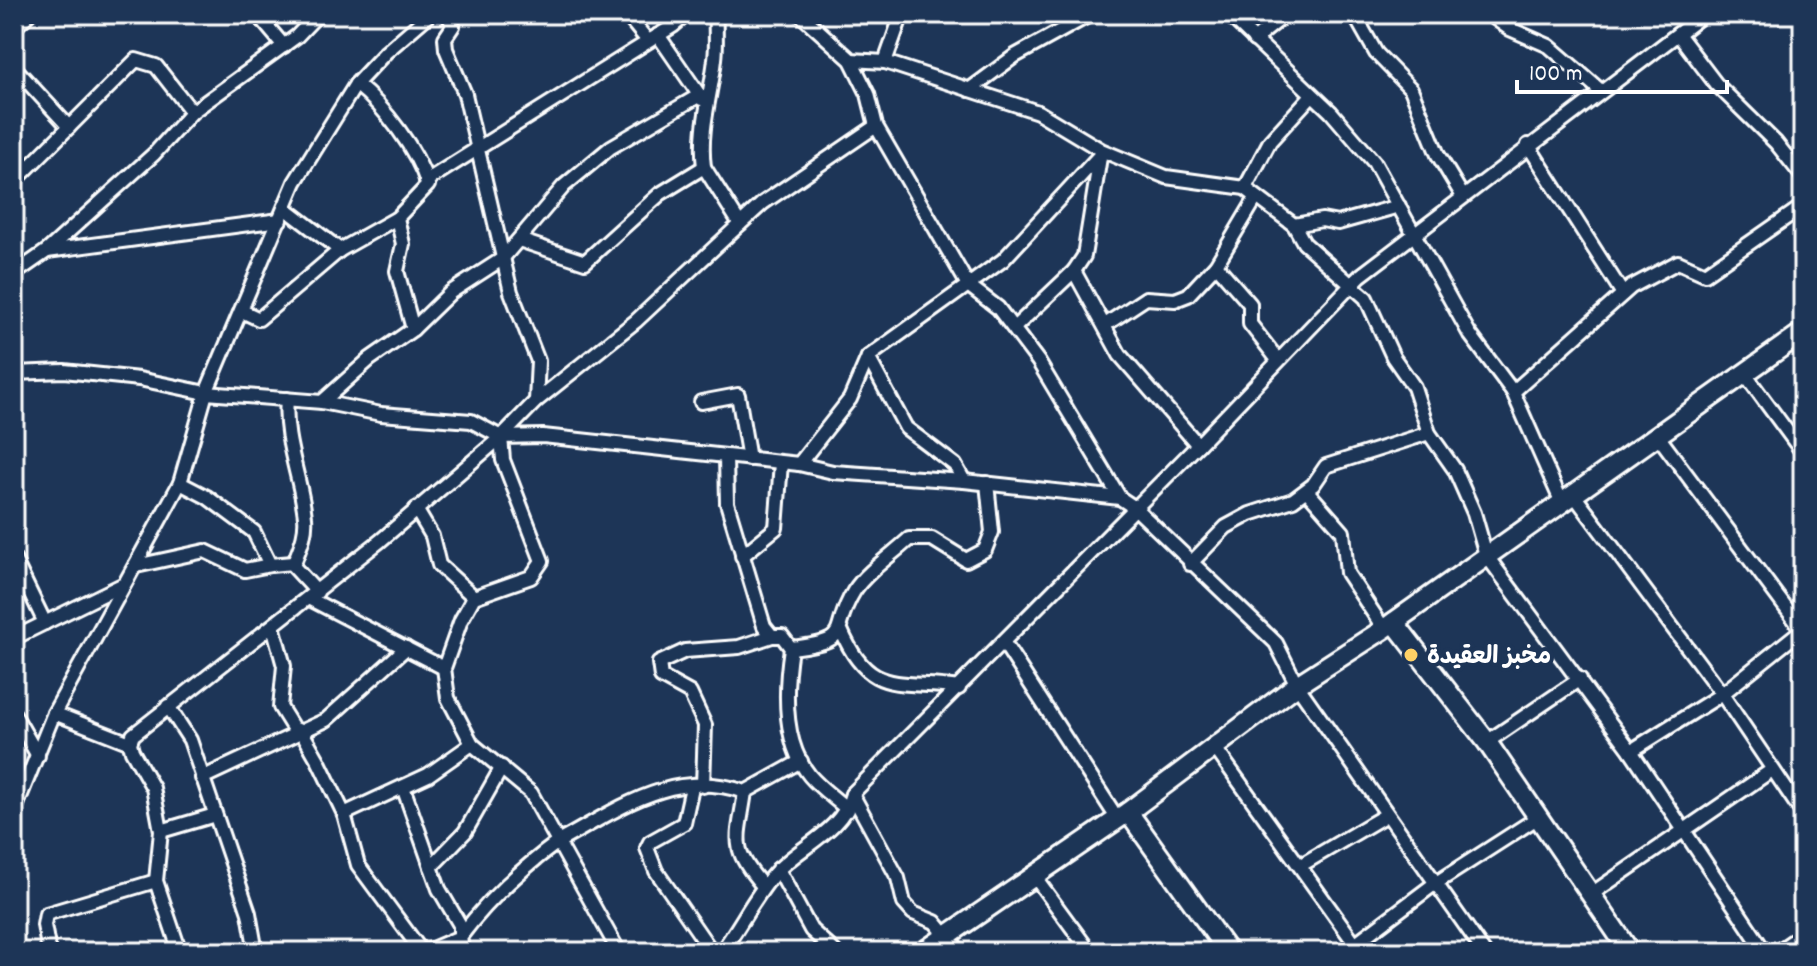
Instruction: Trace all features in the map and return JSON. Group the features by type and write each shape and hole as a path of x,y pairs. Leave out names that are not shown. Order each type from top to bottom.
{"street":[{"path":"14,28 29,14"},
{"path":"257,14 284,46"},
{"path":"14,274 47,251 154,154 192,112 284,46 318,14"},
{"path":"14,812 54,713 180,483 206,393 315,145 356,84 386,52 430,14"},
{"path":"448,14 453,26 445,38 446,49 465,94 502,259 538,361 536,401"},
{"path":"626,14 653,38 703,100"},
{"path":"426,181 687,14"},
{"path":"716,14 715,58 703,100 704,167 740,224"},
{"path":"800,14 851,60 868,94 876,126 968,285 998,308 1038,361 1120,498 1135,508 1190,564 1276,643 1297,685 1433,885 1484,952"},
{"path":"885,62 902,14"},
{"path":"969,90 1015,56 1091,14"},
{"path":"1228,14 1351,134 1374,162 1469,333 1513,392 1568,499 1722,694 1803,814"},
{"path":"1254,40 1286,14"},
{"path":"1354,14 1376,53 1411,89 1438,155 1462,195"},
{"path":"1489,14 1510,29 1549,46 1601,91"},
{"path":"721,952 763,886 778,869 813,844 848,810 852,794 1004,643 1352,284 1414,231 1704,14"},
{"path":"1678,34 1716,84 1802,173"},
{"path":"14,182 136,60 156,66 192,112"},
{"path":"851,60 885,62 1038,112 1101,152 1166,177 1245,188 1294,225 1304,243 1366,298 1393,357 1414,387 1429,433 1455,470 1474,513 1486,555 1631,751 1765,952"},
{"path":"14,67 69,127"},
{"path":"242,311 259,319 340,250 397,218 426,191 426,181 416,154 403,141 385,108 356,84"},
{"path":"1245,188 1270,141 1311,96"},
{"path":"322,402 370,359 413,329 451,292 502,259 564,186 611,147 703,100"},
{"path":"130,743 133,735 168,706 314,596 501,437 536,401 636,321 763,203 876,126"},
{"path":"1528,145 1623,294"},
{"path":"1014,328 1074,271 1084,256 1101,152"},
{"path":"799,464 850,399 868,357 1003,260 1101,152"},
{"path":"519,240 585,262 660,194 704,167"},
{"path":"1105,325 1146,298 1181,299 1216,265 1256,198"},
{"path":"1294,225 1322,220 1338,223 1399,206"},
{"path":"1513,392 1639,281 1678,262 1705,274 1803,206"},
{"path":"47,251 283,214 340,250"},
{"path":"397,218 403,244 397,271 413,329"},
{"path":"1216,265 1250,304 1250,324 1278,360"},
{"path":"1074,271 1128,364 1198,445"},
{"path":"923,952 1123,815 1297,685 1389,626 1803,332"},
{"path":"868,357 906,428 955,465 964,481"},
{"path":"14,373 79,372 139,379 206,393 322,402 381,414 471,421 501,437 543,436 799,464 833,472 987,483 1120,498"},
{"path":"1745,374 1803,453"},
{"path":"701,402 738,395 749,459"},
{"path":"287,399 285,420 305,520 300,552 293,563"},
{"path":"1190,564 1226,527 1307,491 1326,466 1429,433"},
{"path":"1631,751 1722,694 1803,630 1658,436"},
{"path":"501,437 503,460 542,561 531,577 474,597 461,620 444,668 448,698 472,744 531,793 619,952"},
{"path":"726,457 727,503 764,626 772,636"},
{"path":"742,556 776,528 781,463"},
{"path":"180,483 207,497 254,532 270,565"},
{"path":"791,648 818,644 841,630 855,590 909,539 932,539 966,560 985,550 992,532 987,483"},
{"path":"1307,491 1343,532 1347,573 1487,742 1630,952"},
{"path":"416,509 432,536 439,565 474,597"},
{"path":"136,566 205,551 245,570 293,563"},
{"path":"14,559 45,623"},
{"path":"293,563 314,596 444,668"},
{"path":"14,638 122,585"},
{"path":"273,626 284,666 280,707 293,728 302,732 344,814 358,865 423,952 460,937 477,915 534,860 558,842 654,790 722,783 745,792"},
{"path":"841,630 859,666 892,684 909,686 922,682 959,688"},
{"path":"712,952 656,871 647,848 650,842 684,823 698,786 705,725 690,693 661,677 659,663 685,651 739,647 772,636 782,636 791,648 786,706 801,761 810,776 848,810"},
{"path":"1004,643 1123,815 1228,952"},
{"path":"202,778 326,720 406,648"},
{"path":"1487,742 1580,679"},
{"path":"168,706 190,740 249,913 258,950"},
{"path":"54,713 130,743 153,788 161,831 156,881 180,952"},
{"path":"14,714 38,756"},
{"path":"344,814 428,775 472,744"},
{"path":"1215,748 1301,865 1354,950 1433,885 1537,818"},
{"path":"745,792 801,761"},
{"path":"431,867 465,832 502,767"},
{"path":"1590,895 1772,770"},
{"path":"403,787 431,867 460,925 463,952"},
{"path":"745,792 737,850 743,863 763,886"},
{"path":"852,794 898,878 904,903 913,913 935,922 960,952"},
{"path":"161,831 215,815"},
{"path":"1301,865 1386,815"},
{"path":"778,869 811,930 835,952"},
{"path":"1035,877 1090,952"},
{"path":"49,952 44,925 46,914 156,881"},
{"path":"1777,952 1803,934"}],"place":[{"name":"مخبز العقيدة","path":"1411,655"}]}
